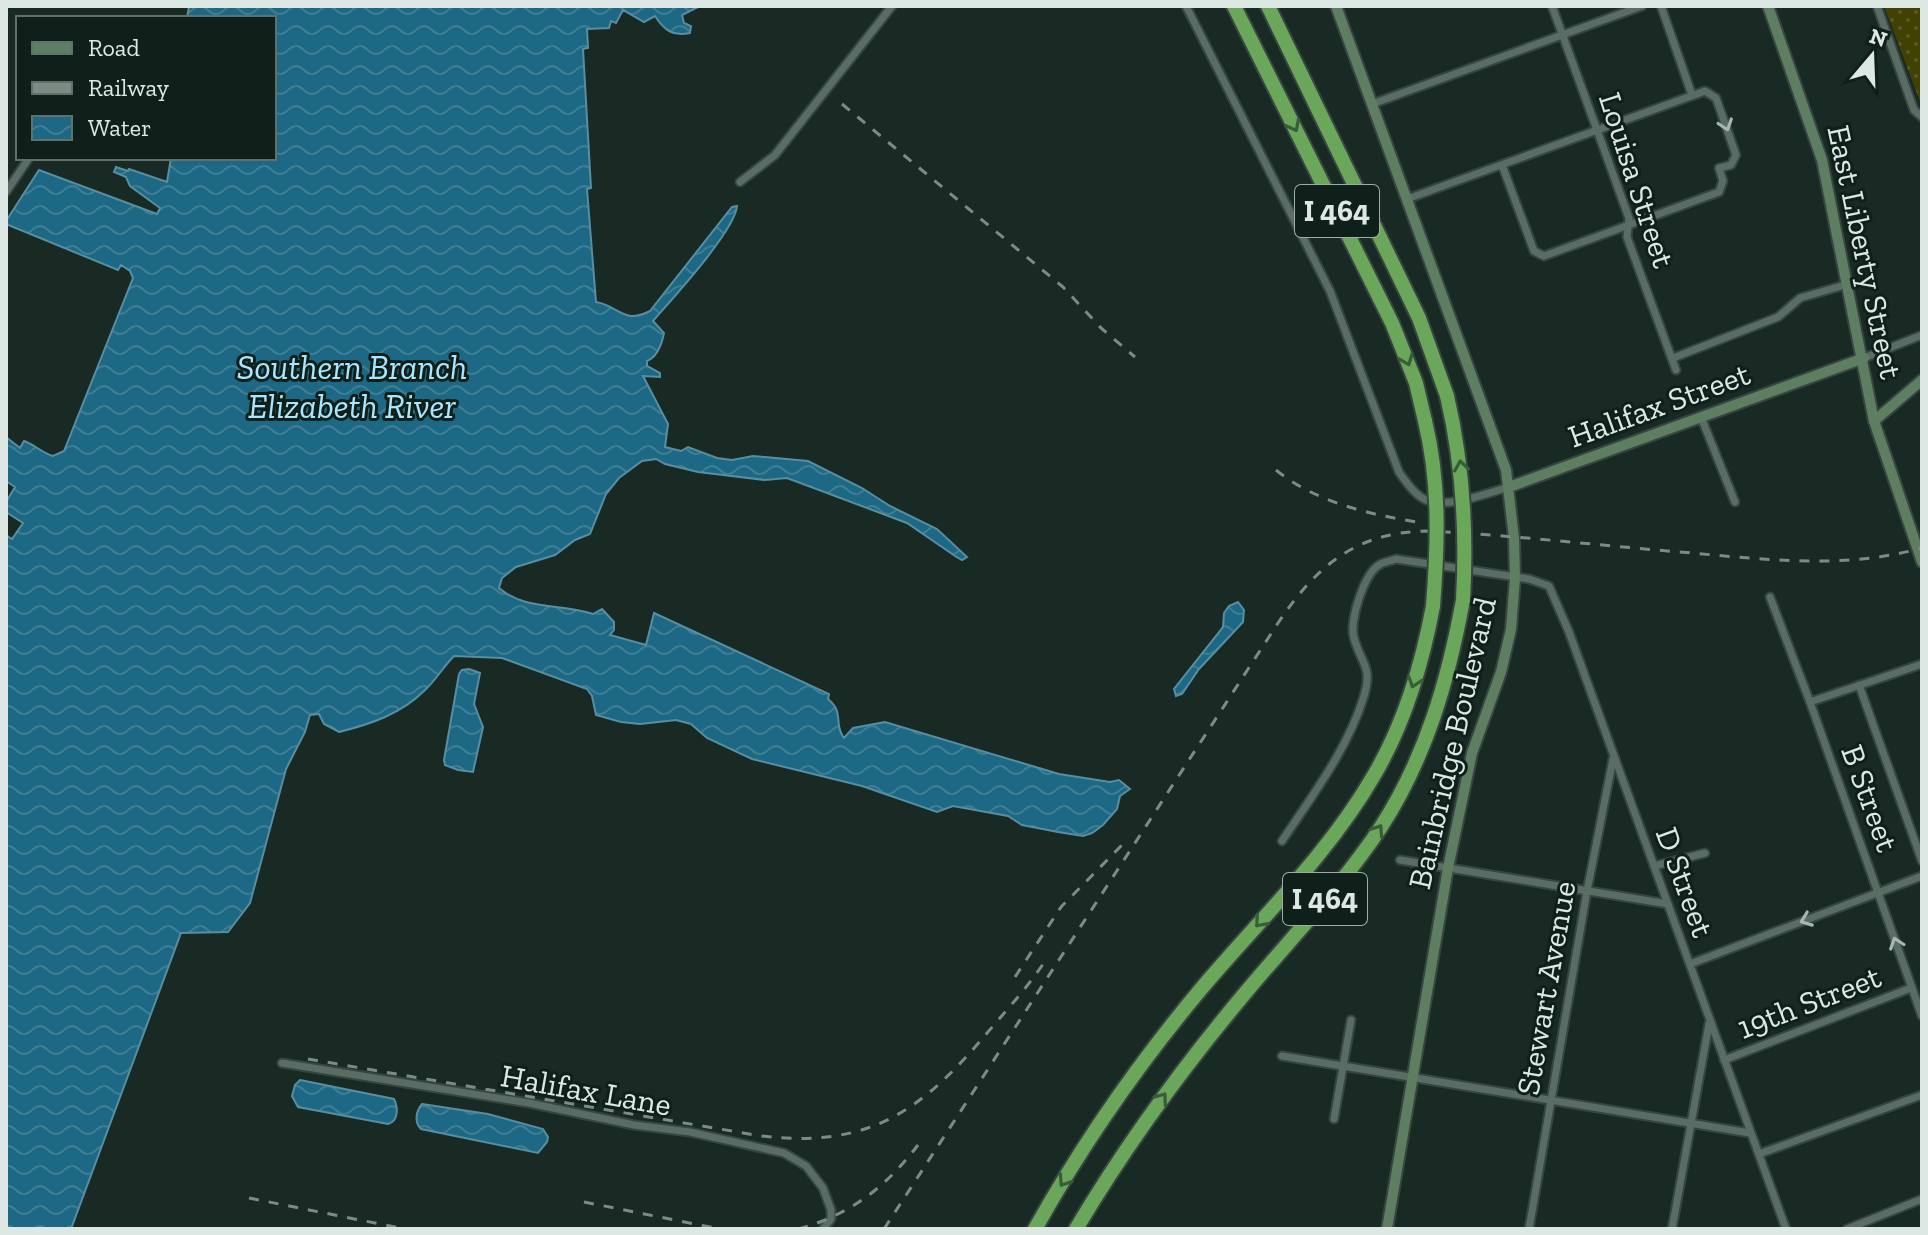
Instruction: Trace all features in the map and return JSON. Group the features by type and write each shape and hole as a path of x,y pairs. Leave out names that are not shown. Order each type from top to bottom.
{"highway":[{"path":"1225,6 1249,51 1281,98"},
{"name":"I 464","path":"1035,1229 1105,1119 1157,1046 1200,991 1309,865 1374,776 1401,721 1421,661 1433,606 1438,509 1435,467 1416,383 1392,323 1234,6"},
{"name":"I 464","path":"1076,1229 1121,1156 1173,1083 1211,1033 1344,876 1381,826 1418,757 1435,715 1445,686 1463,600 1466,516 1447,396 1419,318 1269,8"}],"street":[{"path":"740,182 775,155 892,6"},
{"name":"Halifax Street","path":"1186,6 1330,291 1394,462 1413,489 1427,500 1457,502 1509,487 1922,335"},
{"name":"Louisa Street","path":"1552,6 1629,218 1627,237 1676,370"},
{"path":"1372,104 1642,6"},
{"path":"1661,6 1692,95"},
{"name":"East Liberty Street","path":"1768,6 1815,136 1864,358 1874,421 1922,562"},
{"path":"1877,6 1914,110 1922,117"},
{"name":"Bainbridge Boulevard","path":"1340,7 1372,104 1502,458 1509,487 1514,538 1515,578 1508,647 1472,753 1448,868 1387,1229"},
{"path":"1407,199 1705,91 1716,98 1736,155 1734,164 1719,168 1723,181 1719,192 1544,256 1534,251 1502,165"},
{"path":"6,192 28,160"},
{"path":"1673,358 1778,317 1800,298 1848,284"},
{"path":"1874,421 1922,380"},
{"path":"1701,417 1735,502"},
{"path":"1282,841 1324,778 1364,696 1368,671 1353,635 1366,577 1379,564 1396,559 1515,578"},
{"name":"D Street","path":"1515,578 1540,581 1553,590 1786,1229"},
{"name":"B Street","path":"1770,597 1922,1016"},
{"path":"1810,702 1922,664"},
{"path":"1859,685 1922,861"},
{"name":"Stewart Avenue","path":"1529,1229 1613,757"},
{"path":"1654,866 1705,853"},
{"path":"1400,860 1668,904"},
{"path":"1690,964 1922,876"},
{"name":"19th Street","path":"1724,1060 1911,988"},
{"path":"1334,1119 1351,1020"},
{"path":"1672,1229 1689,1123 1710,1022"},
{"path":"1282,1056 1750,1133"},
{"name":"Halifax Lane","path":"282,1063 529,1103 634,1125 690,1132 784,1153 806,1166 823,1188 831,1210 831,1219 823,1229"},
{"path":"1759,1154 1922,1095"},
{"path":"1847,1229 1922,1199"}],"shaded area":[{"path":"1884,6 1922,6 1922,107"}],"water":[{"name":"Southern Branch Elizabeth River","path":"189,6 700,6 682,15 684,23 691,26 690,33 684,34 670,31 655,16 644,22 623,10 616,23 611,21 609,28 587,29 588,48 583,49 591,188 587,189 596,302 627,315 650,311 732,207 737,206 726,232 653,321 664,333 647,366 660,373 660,377 643,376 668,424 665,447 681,451 688,447 732,460 753,456 808,461 937,529 967,557 962,560 907,523 787,478 765,480 698,472 656,459 642,461 619,478 606,494 590,534 575,540 555,555 516,567 502,578 499,588 532,603 593,614 602,609 614,622 610,635 646,645 654,613 829,694 828,699 836,709 844,738 853,728 885,722 1059,774 1110,782 1119,780 1130,789 1120,796 1117,809 1103,825 1083,836 1022,825 1008,816 953,806 937,812 862,786 752,759 707,738 691,724 676,720 640,724 596,715 592,696 587,689 502,658 454,656 416,698 385,717 339,732 324,724 319,714 310,715 286,769 250,903 228,932 181,933 71,1229 6,1229 6,535 12,539 23,523 6,512 6,502 15,487 6,481 6,437 20,448 24,441 53,456 64,451 133,278 130,271 121,265 118,270 6,224 6,221 39,170 157,214 160,208 130,186 126,177 114,172 116,167 167,182 171,160 276,160 276,16 187,16"},
{"path":"1238,602 1244,610 1243,622 1199,669 1182,694 1176,696 1174,689 1223,627 1224,613 1229,606"},
{"path":"469,669 480,673 474,704 483,727 473,772 445,765 444,760 459,674"},
{"path":"300,1080 394,1099 396,1117 388,1124 298,1107 292,1096"},
{"path":"422,1104 488,1114 543,1129 548,1137 547,1142 538,1153 421,1129 417,1116"}],"railway":[{"path":"842,104 1063,287 1101,328 1135,357"},
{"path":"1276,470 1327,499 1366,512 1424,523"},
{"path":"884,1229 1278,623 1307,585 1339,557 1377,538 1425,531 1808,561 1865,559 1922,548"},
{"path":"1015,977 1061,907 1125,842"},
{"path":"308,1059 761,1136 835,1136 865,1129 919,1101 968,1055 1047,958"},
{"path":"798,1229 834,1216 866,1198 893,1174 918,1145"},
{"path":"249,1198 405,1229"},
{"path":"584,1202 720,1229"}]}
